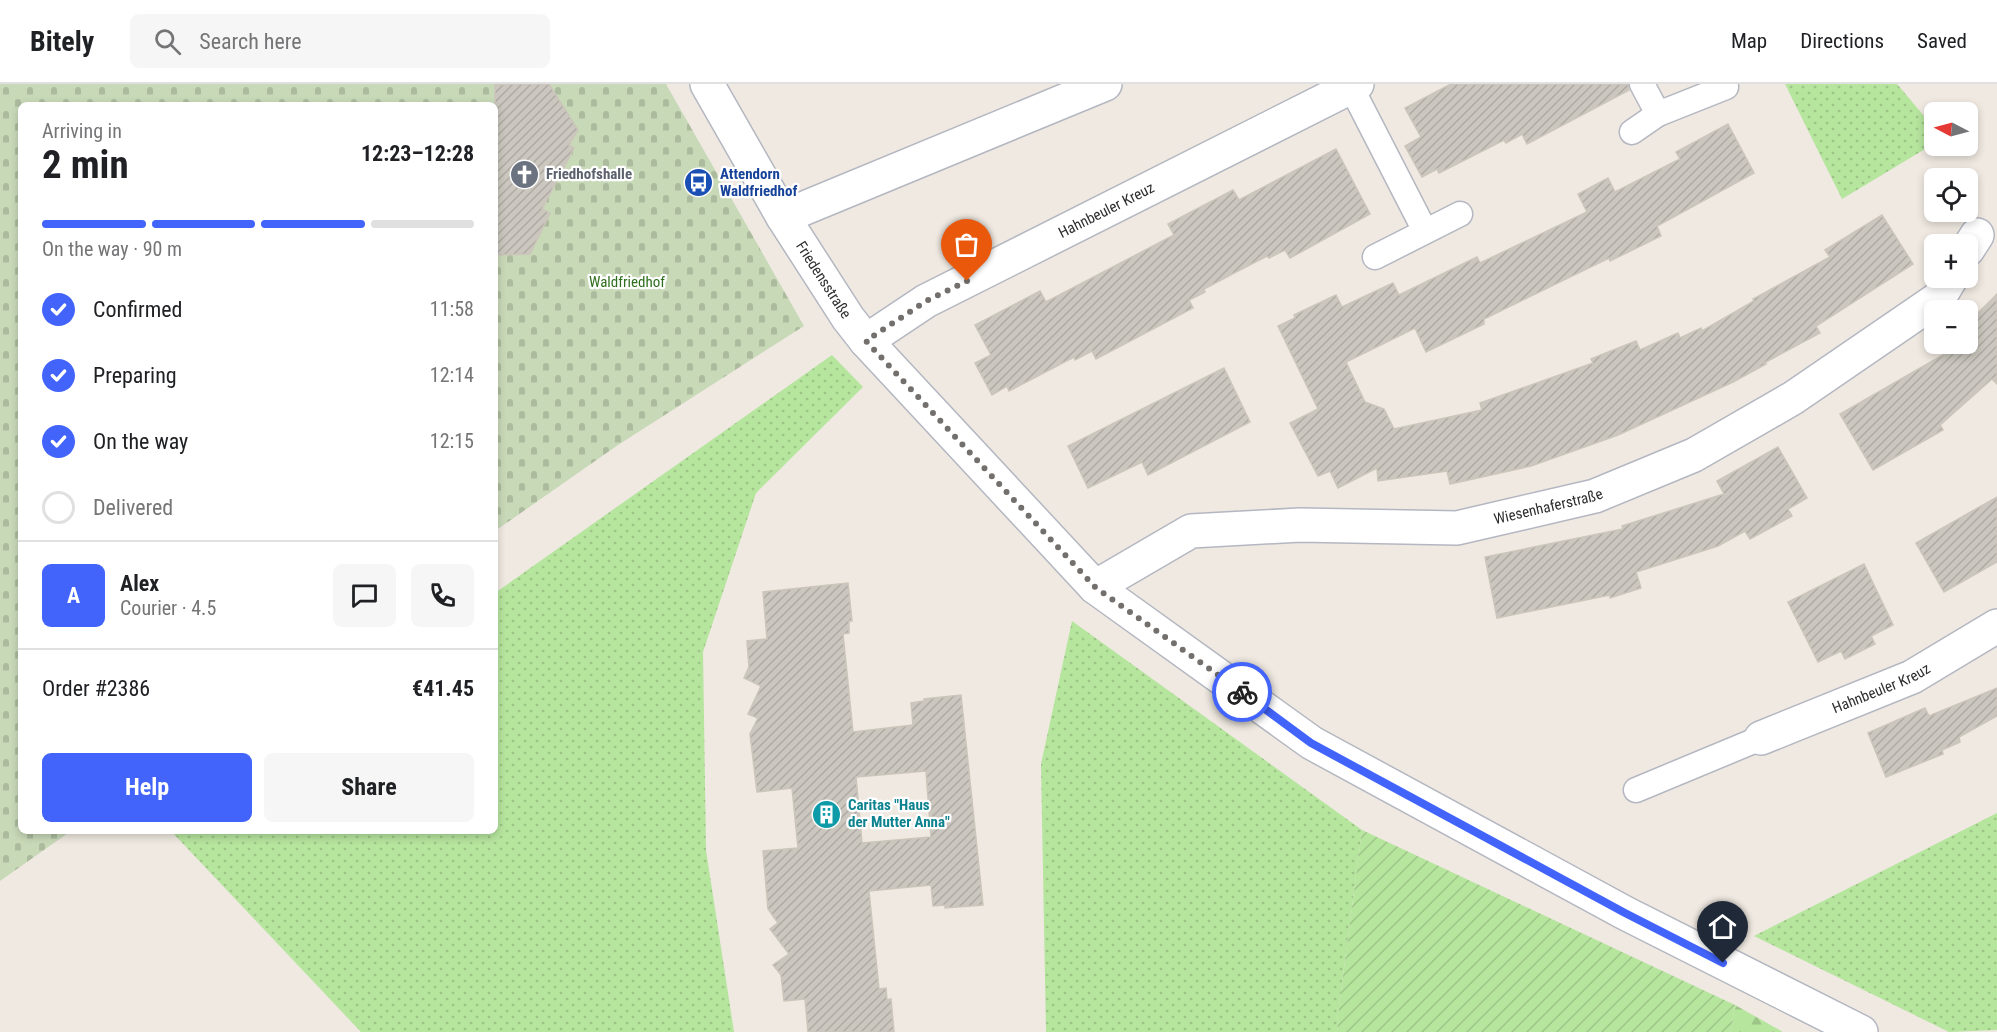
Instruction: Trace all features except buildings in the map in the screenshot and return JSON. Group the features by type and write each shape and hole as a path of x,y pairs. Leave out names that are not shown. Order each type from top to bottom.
{"street":[{"name":"Friedensstraße","path":"707,84 783,217 848,318 866,341 1095,587 1311,743 1625,913 1861,1032"},
{"path":"783,217 1105,84"},
{"name":"Hahnbeuler Kreuz","path":"866,341 926,301 1354,86"},
{"name":"Wiesenhaferstraße","path":"1095,587 1191,531 1300,525 1457,528 1595,495 1694,455 1793,398 1939,298 1945,288"},
{"name":"Hahnbeuler Kreuz","path":"1761,738 1912,677 1997,626"}],"lane":[{"path":"1642,84 1658,114"},
{"name":"Hahnbeuler Kreuz","path":"1354,86 1425,231"},
{"path":"1632,132 1658,114 1726,87"},
{"path":"1375,256 1460,214"},
{"path":"1636,790 1761,738"}],"green space":[{"name":"Waldfriedhof","path":"0,84 666,84 804,326 618,445 498,529 498,102 18,102 18,834 67,834 0,881"},
{"path":"1785,84 1897,84 1924,116 1924,150 1842,199"},
{"path":"832,355 863,387 756,493 703,652 706,850 734,1032 361,1032 174,834 498,834 498,591"},
{"path":"1072,621 1362,830 1337,1022 1338,1032 1046,1032 1041,764"},
{"path":"1997,813 1997,1030 1949,1032 1754,936"},
{"path":"1362,830 1735,1005 1731,1032 1338,1032 1337,1022"},
{"path":"1735,1005 1783,1032 1731,1032"}],"way so far":[{"path":"967,281 926,301 866,341 1095,587 1242,692"}],"place":[{"name":"Friedhofshalle","path":"525,174"},
{"name":"Attendorn Waldfriedhof","path":"699,183"},
{"name":"Caritas \"Haus der Mutter Anna\"","path":"827,814"}],"route":[{"path":"1242,692 1311,743 1625,913 1723,963"}]}
